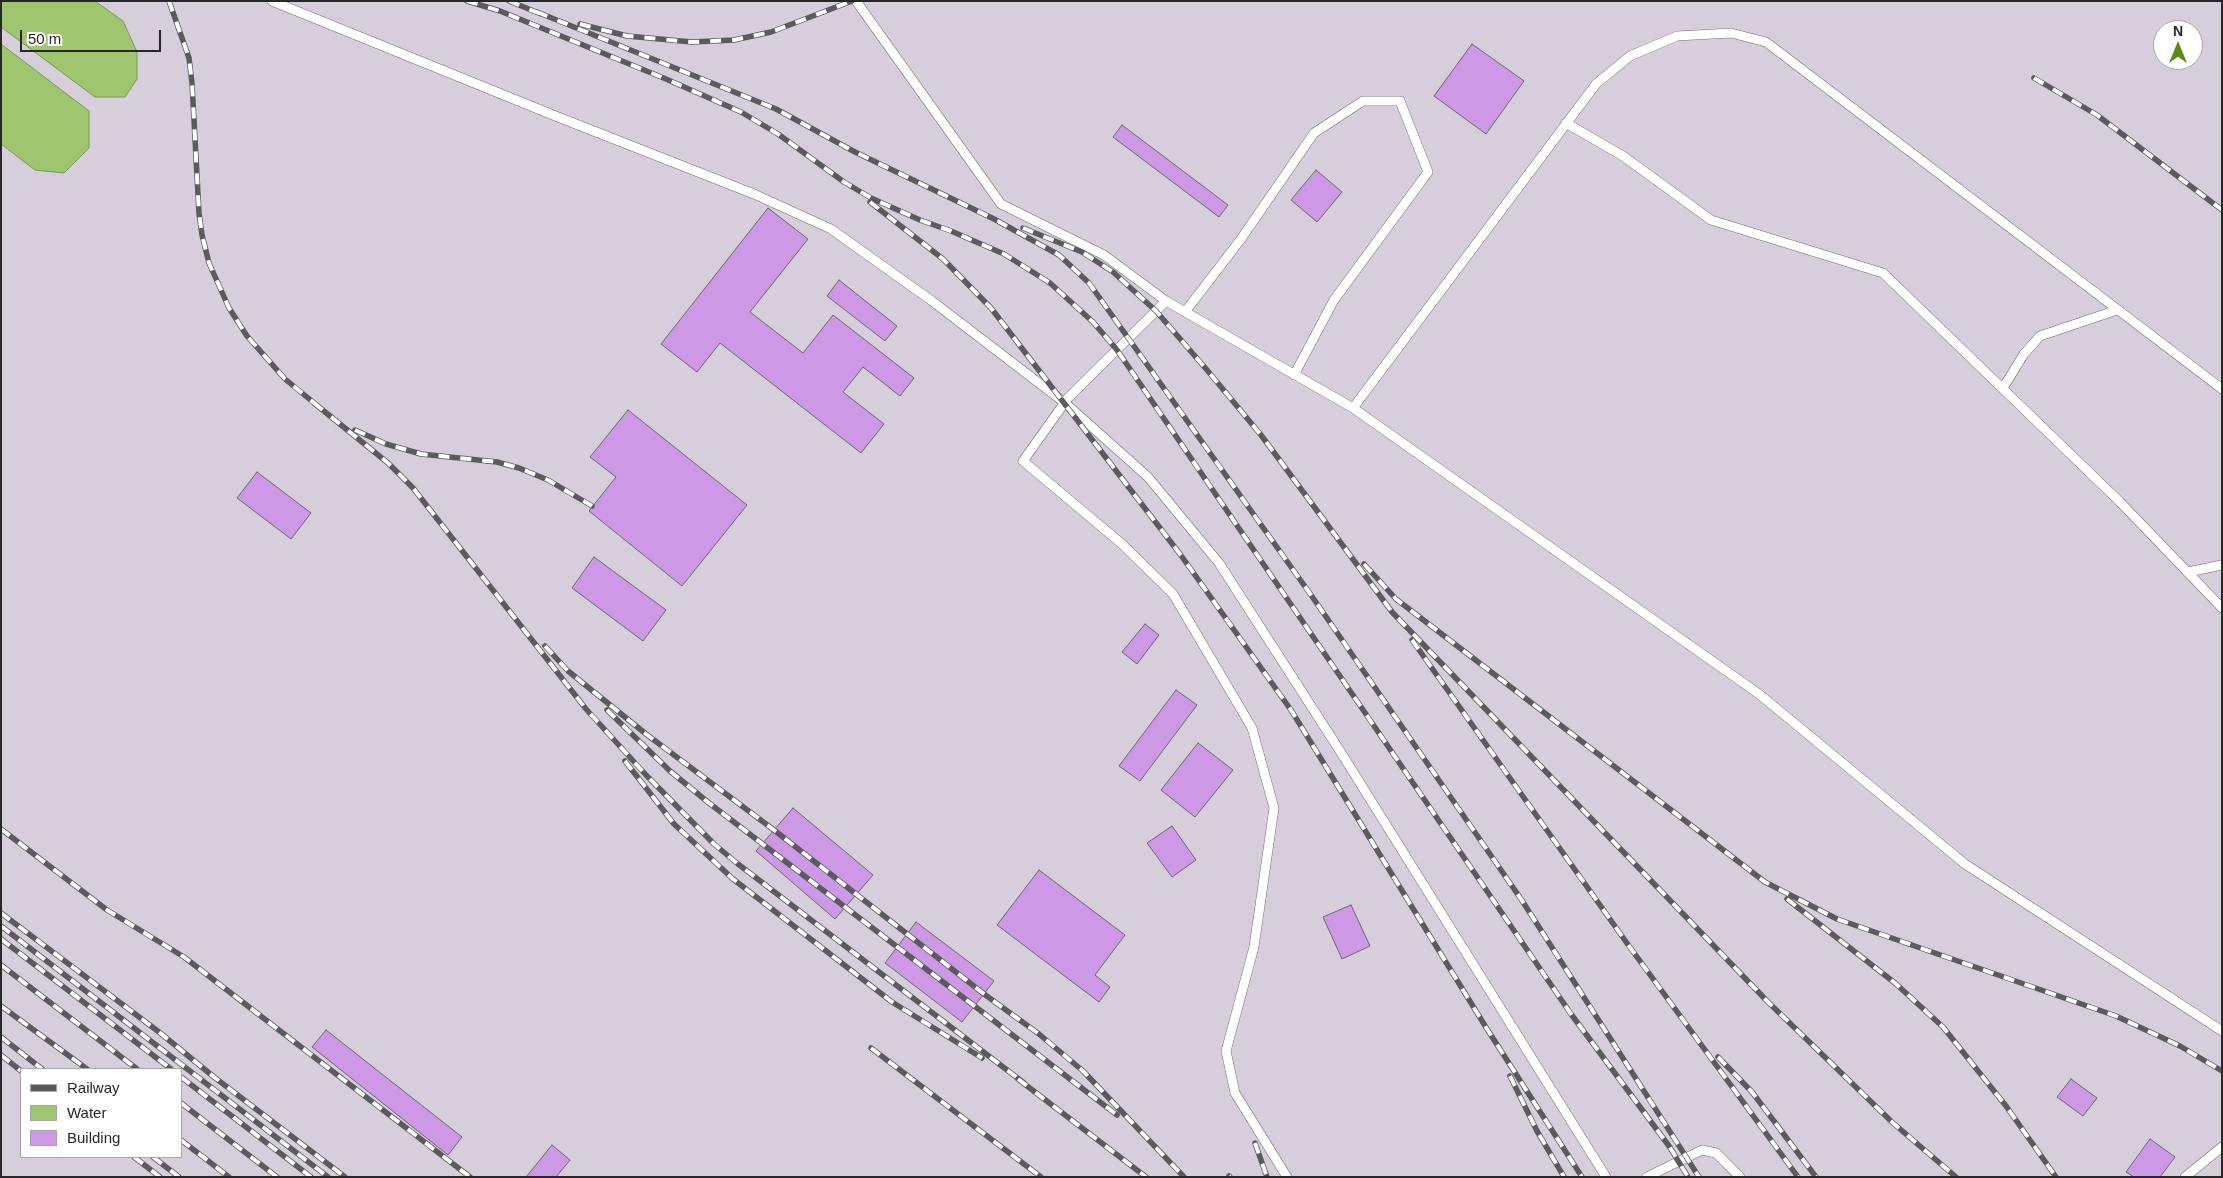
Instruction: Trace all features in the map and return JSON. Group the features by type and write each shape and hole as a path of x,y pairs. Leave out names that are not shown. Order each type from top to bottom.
{"lane":[{"path":"272,1 549,114 754,194 831,229 932,301 1065,403 1148,477 1219,563 1340,751 1606,1177"},
{"path":"856,1 1001,204 1104,255 1166,301 1353,408 1759,694 1965,864 2222,1031"},
{"path":"1353,408 1596,84 1630,56 1677,36 1731,33 1766,42 2222,389"},
{"path":"1185,312 1241,238 1314,133 1363,102 1400,100 1428,172 1334,300 1294,375"},
{"path":"1566,124 1623,156 1711,220 1883,273 2120,502 2222,608"},
{"path":"1166,301 1065,403 1023,461 1122,544 1173,594 1252,728 1274,808 1254,946 1226,1051 1235,1093 1287,1177"},
{"path":"2003,388 2024,354 2040,336 2117,310"},
{"path":"2188,572 2222,566"},
{"path":"2185,1177 2222,1147"},
{"path":"1647,1177 1702,1150 1716,1153 1740,1177"}],"shaded area":[{"path":"1,1 2222,1 2222,1177 1,1177"}],"water":[{"path":"1,1 95,1 123,21 137,52 137,79 125,97 95,97 1,27"},
{"path":"1,44 89,111 89,148 64,173 35,170 1,144"}],"building":[{"path":"1472,44 1524,81 1486,134 1434,96"},
{"path":"1122,125 1228,205 1219,217 1113,137"},
{"path":"1316,170 1342,192 1317,222 1291,200"},
{"path":"768,208 808,239 750,312 803,353 833,315 914,378 900,396 863,367 843,392 884,424 861,453 720,343 697,372 661,344"},
{"path":"839,280 897,326 885,341 827,296"},
{"path":"628,410 747,505 682,586 589,511 616,477 590,457"},
{"path":"257,472 311,513 291,539 237,498"},
{"path":"594,557 666,610 643,641 572,588"},
{"path":"1145,624 1159,635 1137,664 1122,652"},
{"path":"1176,690 1197,705 1140,781 1119,766"},
{"path":"1198,743 1233,770 1195,817 1161,790"},
{"path":"793,808 873,875 835,919 756,851"},
{"path":"1172,826 1196,860 1172,877 1147,843"},
{"path":"1039,870 1125,935 1095,975 1110,987 1099,1002 997,925"},
{"path":"1351,905 1370,946 1342,959 1323,917"},
{"path":"916,922 994,981 962,1022 885,963"},
{"path":"326,1030 462,1137 448,1155 312,1047"},
{"path":"2071,1079 2097,1098 2083,1116 2057,1097"},
{"path":"2150,1139 2175,1157 2160,1177 2134,1177 2126,1172"},
{"path":"552,1145 570,1160 556,1177 526,1177"}],"railway":[{"path":"169,1 189,58 199,213 209,263 229,308 247,336 285,379 319,407"},
{"path":"467,1 500,11 741,112 778,134 844,182 871,198 1004,254 1050,283 1093,322 1117,350 1571,1014 1669,1146 1688,1177"},
{"path":"509,1 541,14"},
{"path":"580,24 627,36 692,42 734,40 771,32 852,1"},
{"path":"537,12 776,109 855,152 994,219 1059,255 1089,283 1311,595 1521,899 1699,1177"},
{"path":"2034,78 2097,115 2222,210"},
{"path":"870,202 943,259 991,308 1180,554 1291,710 1487,1029 1582,1177"},
{"path":"1023,228 1082,252 1113,272 1156,311 1261,435 1392,612 1768,1002 1893,1123 1956,1177"},
{"path":"314,403 388,463 413,488 586,709 646,775 714,844 1024,1083"},
{"path":"355,430 386,444 421,454 497,462 519,468 548,480 592,506"},
{"path":"1364,564 1396,599 1765,882 1837,919 2116,1016 2180,1046 2222,1071"},
{"path":"1412,640 1629,946 1798,1177"},
{"path":"545,646 568,671 646,734 774,830 984,994 1039,1034 1083,1071 1184,1177"},
{"path":"607,710 670,771 709,803 1117,1115"},
{"path":"625,761 674,824 733,879 892,1002 982,1058"},
{"path":"1,829 107,910 184,957 470,1177"},
{"path":"1787,899 1895,983 1943,1027 2006,1106 2056,1177"},
{"path":"1,913 159,1032 214,1077 345,1177"},
{"path":"1,926 328,1177"},
{"path":"1,939 170,1068"},
{"path":"1,965 136,1068"},
{"path":"1,1006 86,1068"},
{"path":"1,1037 41,1068"},
{"path":"871,1048 1041,1177"},
{"path":"1,1055 20,1070"},
{"path":"1718,1057 1752,1092 1816,1177"},
{"path":"1510,1076 1537,1131 1564,1177"},
{"path":"182,1078 311,1177"},
{"path":"1018,1079 1146,1177"},
{"path":"182,1104 277,1177"},
{"path":"182,1141 229,1177"},
{"path":"1255,1143 1267,1177"},
{"path":"135,1158 160,1177"},
{"path":"154,1158 179,1177"}]}
